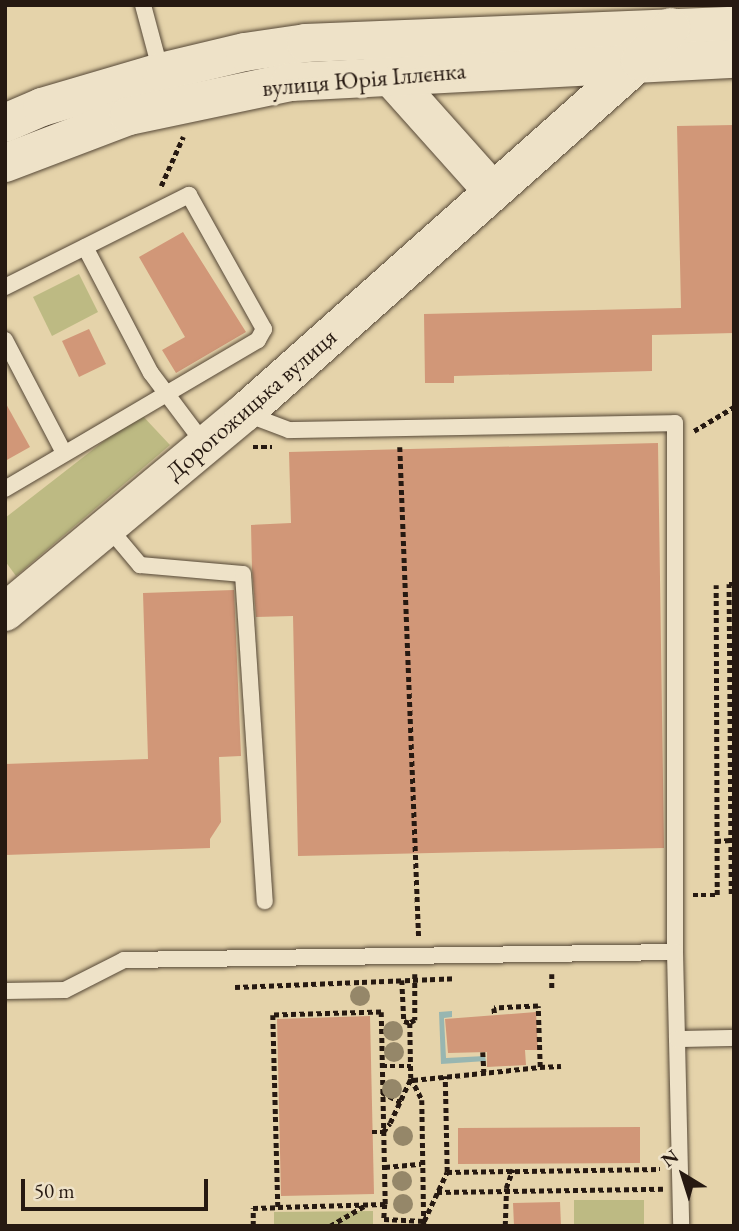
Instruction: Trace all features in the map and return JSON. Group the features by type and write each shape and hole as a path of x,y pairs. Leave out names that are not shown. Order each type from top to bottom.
{"main road":[{"name":"вулиця Юрія Іллєнка","path":"5,123 42,107 160,72 245,52 374,38 734,26"},
{"name":"Дорогожицька вулиця","path":"5,612 108,527 229,435 492,190 640,61 671,27"},
{"path":"374,38 389,75 492,190"},
{"name":"вулиця Юрія Іллєнка","path":"5,163 129,116 209,96 291,82 640,61 734,59"}],"lane":[{"path":"143,5 160,72"},
{"path":"5,287 189,195 264,329 258,340 5,489"},
{"path":"85,247 164,393 229,435 289,430 675,423 675,952 681,1226"},
{"path":"5,340 64,453"},
{"path":"108,527 139,565 243,574 265,901"},
{"path":"5,991 65,989 124,960 675,952"},
{"path":"677,1039 734,1038"}],"path":[{"path":"148,216 185,134"},
{"path":"675,435 693,432 734,407"},
{"path":"229,435 276,447"},
{"path":"386,447 413,446"},
{"path":"400,447 420,955 414,980 415,1020 410,1023"},
{"path":"731,894 729,584 734,584"},
{"path":"675,896 717,895 716,585"},
{"path":"716,841 731,840"},
{"path":"552,973 552,990"},
{"path":"402,980 404,1021 410,1023"},
{"path":"495,1014 494,1008 538,1006 540,1067"},
{"path":"278,1207 273,1015 381,1012 380,1109 383,1132 384,1219 424,1223"},
{"path":"410,1023 412,1079 422,1100 424,1223"},
{"path":"483,1053 483,1071"},
{"path":"382,1066 411,1066"},
{"path":"412,1079 561,1066"},
{"path":"424,1223 447,1172 444,1076"},
{"path":"383,1132 402,1103 412,1079"},
{"path":"382,1092 402,1103"},
{"path":"380,1109 395,1115"},
{"path":"372,1132 383,1132"},
{"path":"384,1167 421,1164"},
{"path":"505,1226 506,1188 513,1169"},
{"path":"436,1192 506,1188 662,1189 670,1188 680,1176 667,1169 447,1172"},
{"path":"253,1226 253,1208 385,1204"},
{"path":"330,1226 367,1205"}],"shaded area":[{"path":"79,274 98,312 52,336 33,297"},
{"path":"140,413 170,445 16,576 5,561 5,518"},
{"path":"574,1200 644,1200 644,1226 574,1226"},
{"path":"373,1211 373,1226 274,1226 274,1212"}],"water":[{"path":"452,1011 452,1017 444,1018 446,1058 485,1056 486,1061 441,1064 439,1012"}],"building":[{"path":"734,125 734,333 652,335 652,371 454,376 454,383 425,383 424,314 681,308 677,126"},
{"path":"183,232 246,332 176,373 162,350 185,337 139,257"},
{"path":"89,329 106,364 79,377 62,341"},
{"path":"5,402 30,447 5,461"},
{"path":"658,443 664,848 298,856 293,616 256,617 251,525 291,523 289,452"},
{"path":"234,590 241,756 219,757 221,822 210,839 210,848 5,855 5,764 148,759 143,593"},
{"path":"536,1012 538,1050 525,1050 526,1065 487,1067 487,1052 448,1053 445,1019"},
{"path":"370,1016 374,1194 281,1196 277,1019"},
{"path":"640,1127 640,1163 458,1164 458,1128"},
{"path":"560,1202 561,1226 514,1226 513,1203"}]}
